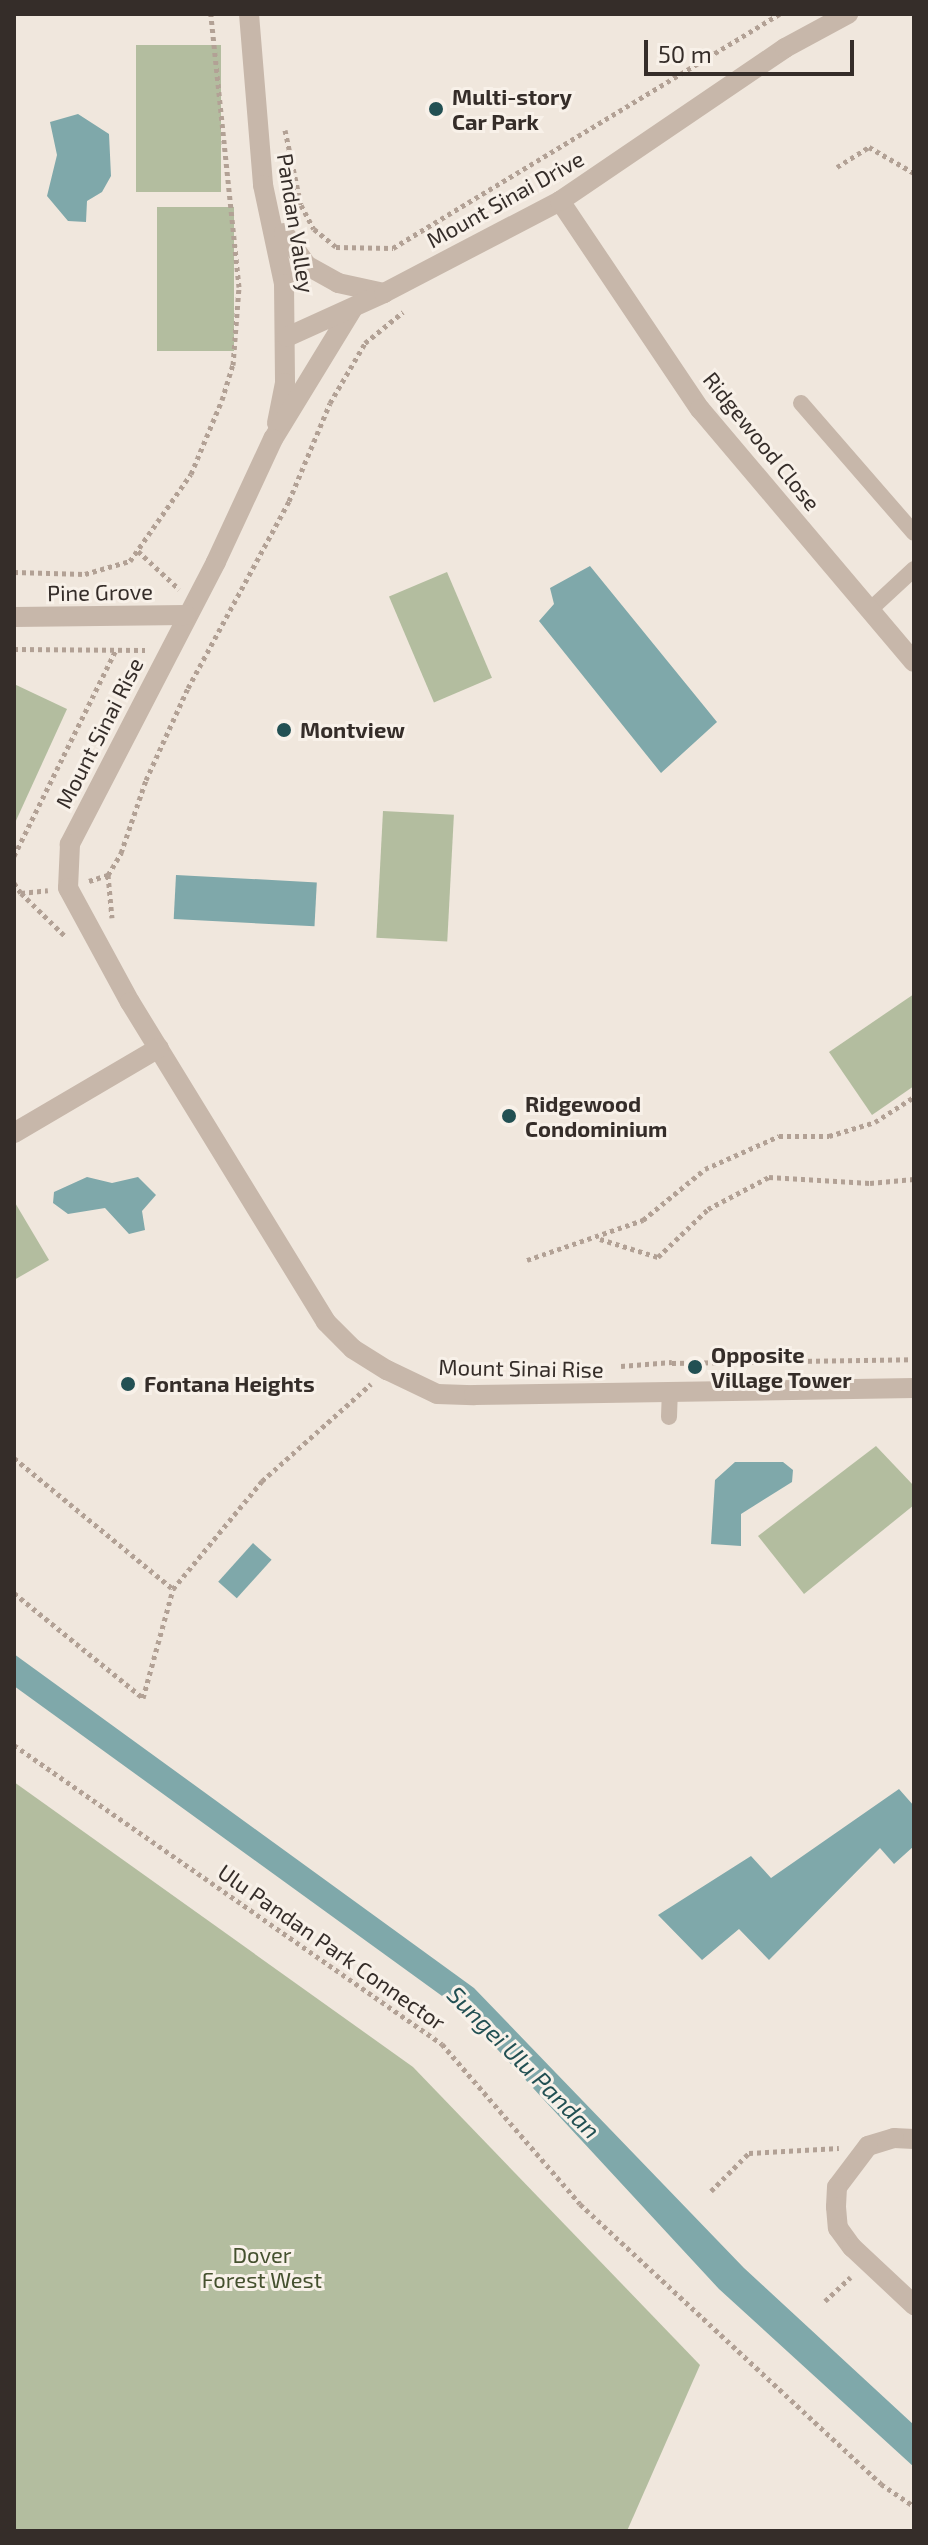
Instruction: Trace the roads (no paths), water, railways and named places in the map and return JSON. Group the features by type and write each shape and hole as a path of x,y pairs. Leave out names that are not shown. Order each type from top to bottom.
{"street":[{"name":"Pandan Valley","path":"249,14 263,185 280,249 287,337 285,383 273,439"},
{"name":"Mount Sinai Drive","path":"287,337 384,293 560,201 785,48 848,14"},
{"path":"263,185 300,260 338,283 384,293"},
{"name":"Ridgewood Close","path":"560,201 700,409 873,607 914,662"},
{"path":"273,439 353,308"},
{"name":"Mount Sinai Rise","path":"273,439 70,844 68,888 159,1048 326,1322 381,1380 437,1394 914,1388"},
{"name":"Pine Grove","path":"14,617 189,609"},
{"path":"14,1133 159,1048"},
{"path":"914,2139 894,2138 868,2146 837,2187 838,2228 914,2305"}],"lane":[{"path":"801,403 914,533"},
{"path":"873,607 914,569"},
{"path":"669,1417 670,1392"}],"water":[{"path":"78,114 109,134 111,176 102,192 87,201 86,222 68,221 47,196 57,155 50,122"},
{"path":"590,566 717,722 661,773 539,621 554,604 550,588"},
{"path":"176,875 317,882 315,926 174,919"},
{"path":"87,1177 112,1183 138,1177 156,1195 142,1211 145,1230 129,1234 105,1208 68,1214 53,1203 54,1192"},
{"path":"735,1462 783,1462 793,1470 792,1482 741,1514 741,1546 711,1544 715,1480"},
{"path":"253,1543 272,1560 237,1598 218,1582"},
{"name":"Sungei Ulu Pandan","path":"14,1654 474,1988 744,2268 914,2425 914,2467 719,2289 460,2009 14,1686"},
{"path":"899,1789 914,1806 914,1846 894,1864 880,1848 769,1960 739,1929 702,1960 658,1915 751,1856 771,1878"}],"place":[{"name":"Multi-story Car Park","path":"436,109"},
{"name":"Montview","path":"284,730"},
{"name":"Ridgewood Condominium","path":"509,1116"},
{"name":"Opposite Village Tower","path":"695,1367"},
{"name":"Fontana Heights","path":"128,1384"}],"park label":[{"name":"Dover Forest West","path":"262,2266"}]}
